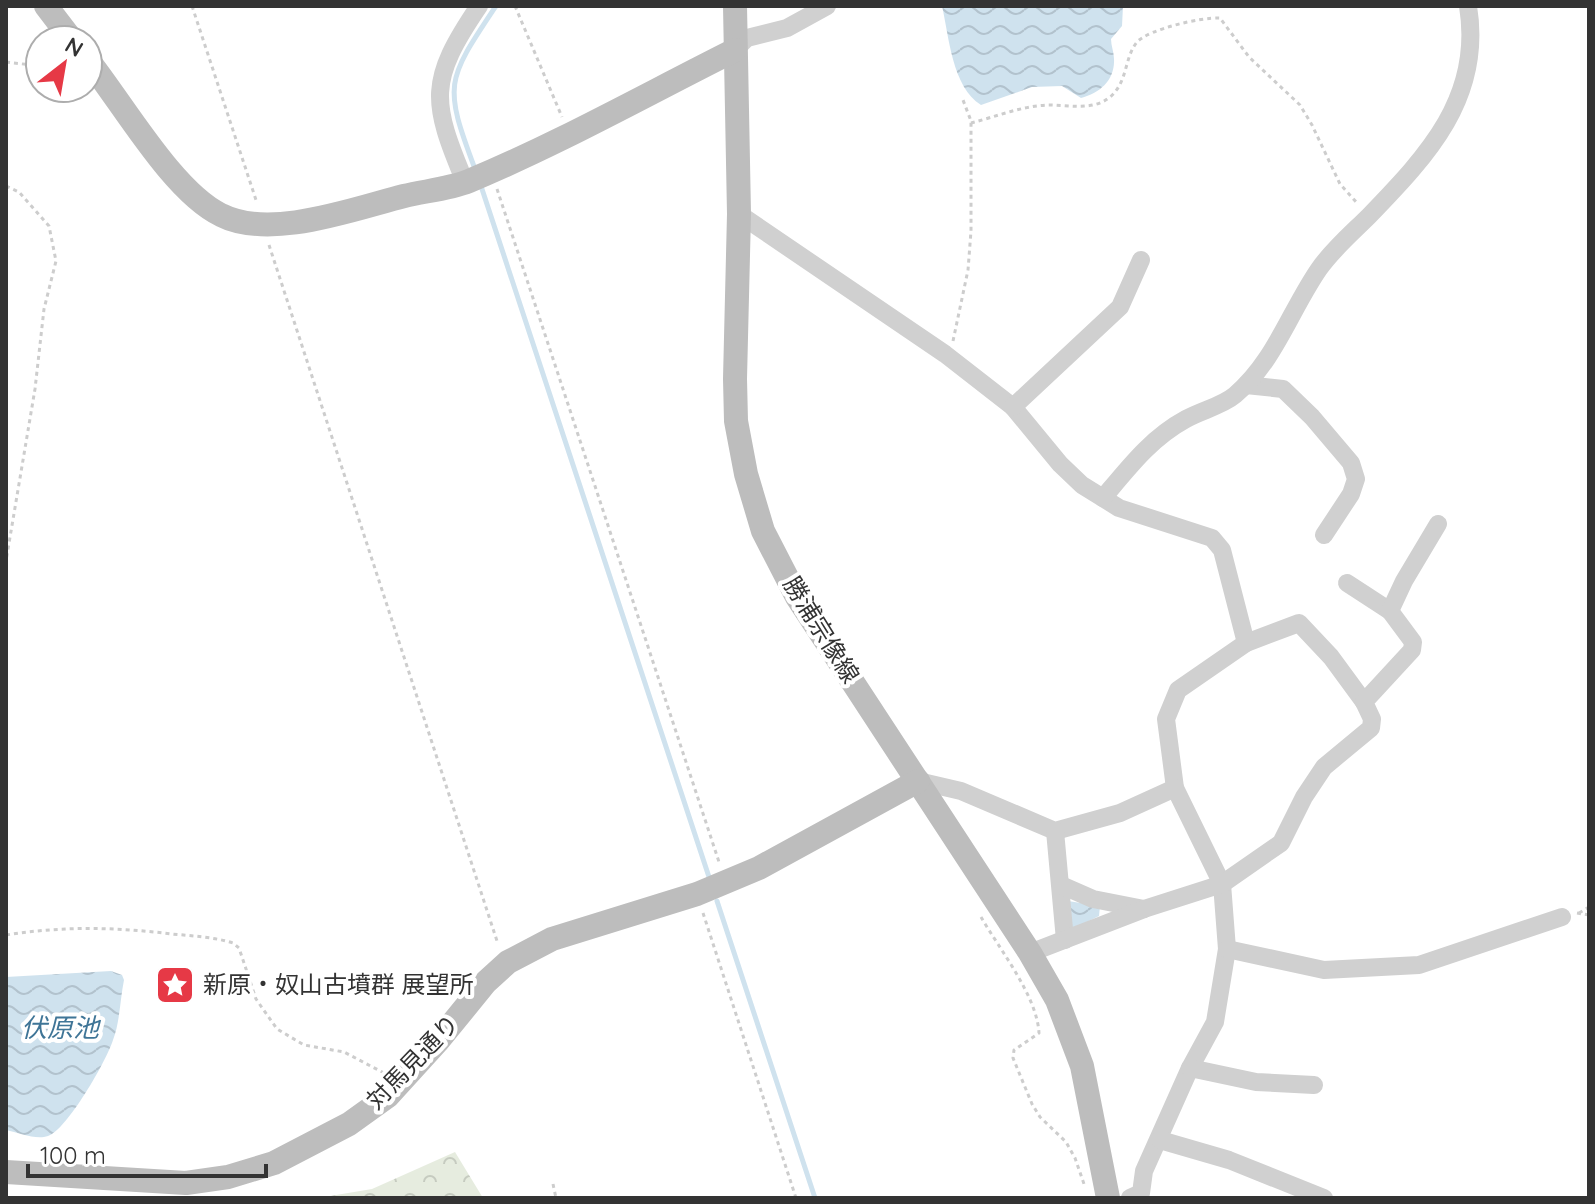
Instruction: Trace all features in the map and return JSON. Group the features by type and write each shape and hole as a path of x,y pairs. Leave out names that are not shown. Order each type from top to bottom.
{"street":[{"path":"46,6 60,24"},
{"path":"478,176 444,132 439,101 442,74 449,54 479,6"},
{"name":"勝浦宗像線","path":"735,6 739,214 736,421 746,474 763,531 797,597 1030,953 1057,1000 1082,1066 1108,1198"},
{"path":"104,82 173,175 198,201 220,215 241,223 262,225 318,217 478,176 735,50 747,38 787,28 827,6"},
{"path":"1103,498 1153,440 1187,419 1233,397 1246,385 1273,353 1319,269 1414,168 1451,113 1464,87 1470,56 1468,6"},
{"path":"739,214 945,354 1013,407 1060,464 1082,485 1119,508 1212,538 1222,550 1246,643"},
{"path":"1013,407 1120,307 1141,260"},
{"path":"1246,385 1283,389 1312,417 1351,463 1356,479 1351,494 1324,535"},
{"path":"1390,611 1438,524"},
{"path":"1347,583 1390,611 1413,642 1412,650 1364,702"},
{"path":"1030,953 1144,909 1222,884 1281,843 1304,797 1324,767 1371,728 1372,719 1364,702 1331,657 1299,623 1246,643 1178,690 1166,719 1175,788 1222,884 1227,949 1215,1022 1190,1068 1144,1171 1138,1196"},
{"path":"918,781 961,791 1055,831 1120,813 1175,788"},
{"name":"対馬見通り","path":"6,1172 186,1183 228,1177 274,1163 349,1124 388,1096 486,982 508,962 552,939 697,894 759,868 918,781"},
{"path":"1055,831 1065,940"},
{"path":"1061,885 1093,899 1144,909"},
{"path":"1227,949 1324,970 1419,965 1570,915"},
{"path":"1190,1068 1256,1082 1314,1085"},
{"path":"1160,1140 1229,1160 1324,1198"}],"path":[{"path":"192,6 497,943 508,962"},
{"path":"515,6 569,132"},
{"path":"971,123 1045,104 1098,105 1112,95 1126,76 1137,43 1150,34 1206,17 1220,18 1249,57 1300,105 1340,184 1362,208 1371,213"},
{"path":"945,354 954,341 968,270 971,123 963,100"},
{"path":"478,176 726,882"},
{"path":"6,186 19,192 49,226 56,261 44,309 35,389 6,561"},
{"path":"697,894 796,1198"},
{"path":"1570,915 1589,907"},
{"path":"980,916 1029,999 1039,1023 1039,1033 1014,1050 1013,1058 1032,1104 1040,1117 1066,1142 1084,1185"},
{"path":"6,935 36,930 114,928 233,943 239,948 256,999 277,1029 294,1040 344,1052 373,1069 403,1080"},
{"path":"553,1184 556,1198"}],"green space":[{"path":"455,1152 483,1198 318,1198 372,1189"}],"water":[{"path":"942,6 1123,6 1122,26 1111,39 1114,59 1112,73 1100,89 1081,98 1062,86 1032,87 981,105 971,97 958,74"},
{"path":"1068,901 1100,906 1099,916 1071,930"},
{"name":"伏原池","path":"111,971 122,975 124,980 117,1026 95,1078 65,1121 48,1136 33,1137 6,1130 6,977"}],"waterway":[{"path":"475,169 458,118 454,100 455,84 467,51 496,6"},
{"path":"480,183 709,877"},
{"path":"717,901 815,1198"}],"place":[{"name":"新原・奴山古墳群 展望所","path":"175,985"}]}
